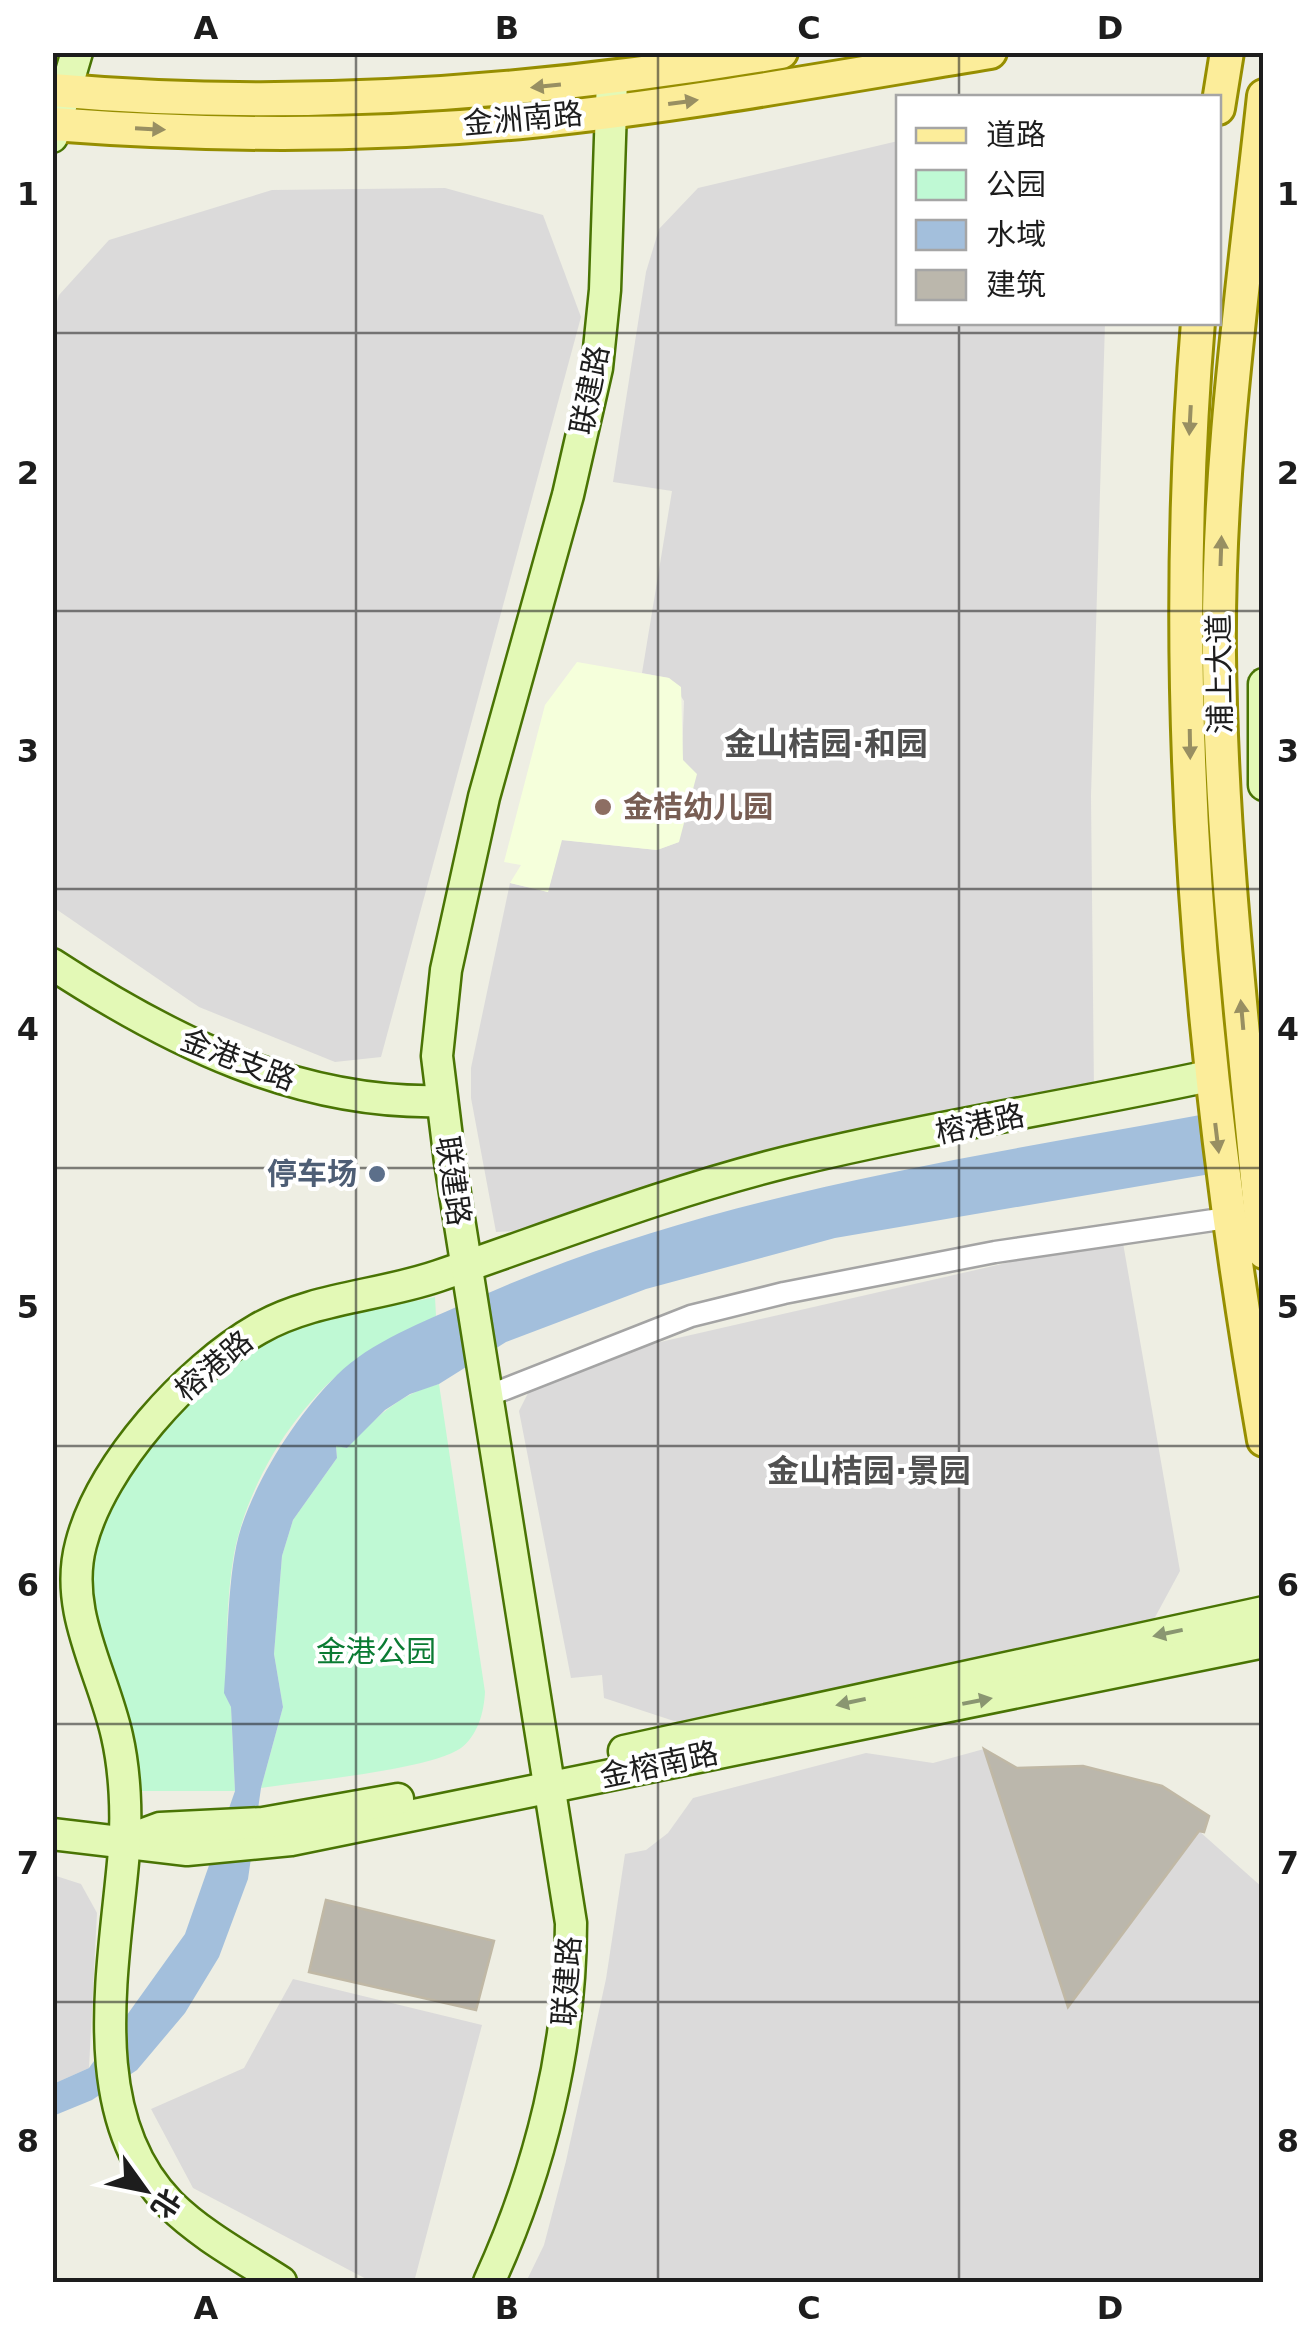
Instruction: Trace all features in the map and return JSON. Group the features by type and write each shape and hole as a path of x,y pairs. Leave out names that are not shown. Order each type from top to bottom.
{"main road":[{"name":"金洲南路","path":"57,82 386,97 612,78 781,52"},
{"name":"金洲南路","path":"54,128 288,133 528,121 990,52"},
{"path":"1220,95 1227,52"},
{"name":"浦上大道","path":"1264,96 1225,473 1219,656 1222,787 1264,1252"},
{"name":"浦上大道","path":"1198,325 1187,482 1183,650 1209,1076 1227,1218 1264,1440"}],"street":[{"path":"54,128 56,52"},
{"path":"57,82 77,52"},
{"name":"联建路","path":"489,2282 532,2167 566,2023 570,1923 485,1397 442,1101 438,1030 456,911 597,368 605,290 612,78"},
{"path":"1264,684 1264,785"},
{"name":"金港支路","path":"52,964 163,1030 268,1075 354,1098 442,1101"},
{"name":"榕港路","path":"281,2282 167,2202 132,2146 118,2098 111,2046 125,1841 117,1736 76,1596 81,1542 97,1505 144,1432 179,1391 258,1328 299,1311 372,1296 594,1218 790,1162 1209,1076"},
{"path":"485,1397 691,1316 784,1292 995,1252 1227,1218"},
{"path":"547,1778 1264,1612"},
{"name":"金榕南路","path":"52,1834 174,1850 258,1845 547,1778 1264,1642"}],"shaded area":[{"name":"金山桔园·和园","path":"896,141 896,325 1105,325 1091,796 1094,1093 532,1230 496,1232 471,1098 471,1068 510,883 548,892 561,840 657,850 679,842 684,701 669,678 642,673 672,491 613,482 646,272 659,229 698,188"},
{"path":"445,188 543,215 581,317 381,1057 335,1062 199,1007 53,907 53,315 59,295 109,240 272,190"},
{"name":"金桔幼儿园","path":"577,662 669,678 681,687 683,760 697,774 679,842 657,850 562,840 548,892 510,883 521,865 504,862 545,705"},
{"name":"金山桔园·景园","path":"1094,1243 1123,1243 1180,1571 1153,1621 680,1723 604,1698 602,1675 571,1678 519,1411 530,1389 634,1348"},
{"path":"984,1749 1069,2006 1199,1831 1263,1888 1263,2282 526,2282 544,2245 566,2161 606,1979 625,1854 646,1850 668,1833 693,1798 866,1753 933,1763"},
{"path":"53,1875 81,1884 97,1913 89,2068 53,2084"},
{"path":"293,1979 482,2025 414,2282 372,2282 193,2188 151,2109 244,2068"}],"green space":[{"name":"金港公园","path":"435,1297 436,1316 365,1355 313,1399 278,1447 251,1500 234,1554 228,1606 225,1693 231,1707 235,1791 138,1791 135,1748 125,1745 97,1657 86,1605 89,1562 104,1517 129,1471 161,1428 199,1388 240,1355 282,1330 322,1315"},
{"name":"金港公园","path":"439,1384 485,1692 479,1723 461,1748 422,1763 261,1788 283,1707 274,1654 282,1556 293,1520 337,1458 336,1445 347,1448 400,1401"}],"water":[{"path":"1263,1103 1263,1165 835,1238 646,1289 506,1342 439,1384 410,1394 385,1410 347,1448 336,1446 337,1458 293,1520 282,1556 274,1654 283,1707 261,1788 248,1879 219,1957 185,2013 137,2070 92,2100 53,2116 53,2084 89,2068 185,1934 235,1791 231,1707 224,1693 231,1587 241,1528 281,1446 322,1391 350,1363 399,1333 468,1302 563,1263 661,1230 859,1179"}],"building":[{"path":"984,1749 1017,1768 1083,1766 1162,1786 1209,1816 1204,1832 1199,1831 1068,2007"},
{"path":"326,1900 494,1941 476,2010 309,1972"}],"place":[{"name":"金桔幼儿园","path":"603,807"},
{"name":"停车场","path":"377,1174"}],"district":[{"name":"金山桔园·和园","path":"826,744"},
{"name":"金山桔园·景园","path":"869,1471"}]}
